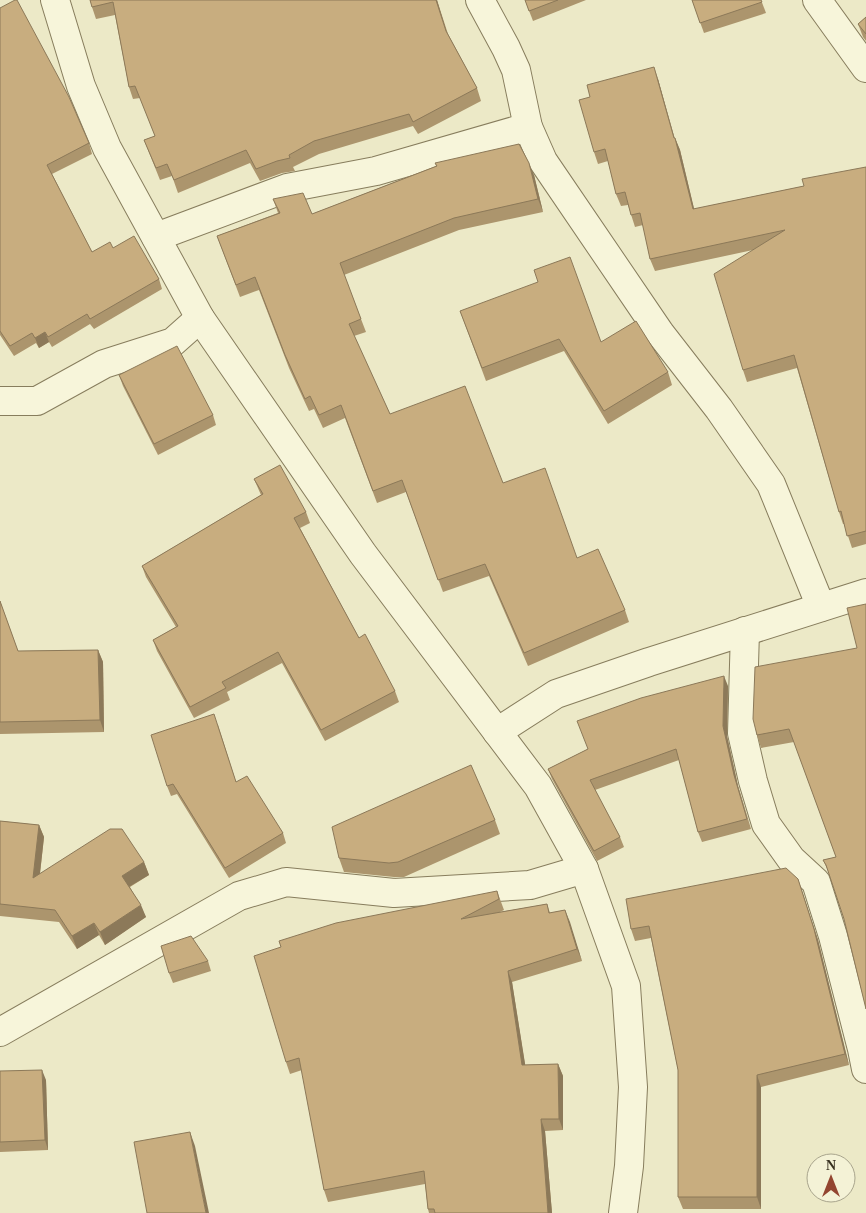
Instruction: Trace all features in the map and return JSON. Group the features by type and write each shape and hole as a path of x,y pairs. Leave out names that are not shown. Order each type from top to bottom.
{"street":[{"path":"55,0 81,86 107,148 200,318 363,554 538,786 584,868 626,986 633,1087 629,1166 624,1213"},
{"path":"480,0 516,70 528,127 543,161 660,333 719,409 771,484 822,607"},
{"path":"817,0 866,68"},
{"path":"156,237 288,188 376,172 528,127"},
{"path":"0,400 37,400 104,364 174,342 200,318"},
{"path":"497,732 556,694 649,662 866,593"},
{"path":"745,631 742,733 753,781 766,824 791,859 816,882 833,936 866,1070"},
{"path":"0,1032 239,896 286,882 394,893 530,885 584,868"}],"building":[{"path":"17,0 69,97 89,143 47,165 92,252 110,242 113,248 134,236 159,279 90,319 87,314 48,337 45,332 35,338 32,333 10,346 0,331 0,8"},
{"path":"90,0 436,0 446,31 477,88 413,122 409,114 314,141 289,155 290,158 256,169 246,150 174,180 167,164 156,168 144,140 155,136 135,86 129,87 113,2 92,7"},
{"path":"525,0 558,0 529,11"},
{"path":"692,0 761,0 762,2 700,23"},
{"path":"866,17 866,34 858,24"},
{"path":"654,67 693,209 804,186 802,179 866,167 866,531 847,536 794,355 743,370 714,274 785,230 650,259 640,213 631,215 625,192 616,194 605,149 594,152 579,100 590,97 587,85"},
{"path":"519,144 529,163 538,199 454,218 340,263 361,319 349,324 390,414 465,386 503,483 545,468 577,558 598,549 625,610 524,653 485,564 438,580 402,480 373,491 341,405 319,415 310,396 305,399 285,355 255,277 236,285 217,236 280,213 273,199 303,193 312,214 437,166 435,163"},
{"path":"570,257 601,342 636,321 668,372 604,411 559,339 482,368 460,311 538,282 534,270"},
{"path":"177,346 213,415 154,444 119,375"},
{"path":"280,465 306,512 294,518 359,638 365,634 395,691 321,730 278,652 222,682 226,688 190,707 153,640 178,626 142,566 263,494 254,479"},
{"path":"0,601 18,651 98,650 100,720 0,722"},
{"path":"866,604 866,1009 844,919 823,860 836,857 789,729 757,735 753,719 755,667 857,648 847,608"},
{"path":"724,676 723,726 734,775 747,819 698,832 676,749 590,780 620,837 594,851 548,769 588,749 577,721 641,698"},
{"path":"214,714 236,782 247,776 283,833 225,868 173,784 167,786 151,735"},
{"path":"471,765 495,820 398,862 389,863 339,858 332,827"},
{"path":"0,821 39,825 33,878 110,829 122,829 144,862 122,876 141,905 100,932 94,923 72,936 55,910 0,904"},
{"path":"786,868 798,879 814,929 845,1054 757,1075 757,1197 678,1197 678,1070 649,926 631,929 626,899"},
{"path":"497,891 499,899 461,919 547,904 549,913 565,910 577,949 508,971 522,1065 558,1064 559,1119 541,1119 548,1213 435,1213 434,1209 428,1209 424,1171 324,1190 299,1058 286,1062 254,956 281,947 279,941 336,923"},
{"path":"191,936 208,961 169,973 161,946"},
{"path":"42,1070 45,1140 0,1142 0,1071"},
{"path":"190,1132 206,1213 147,1213 134,1142"}]}
